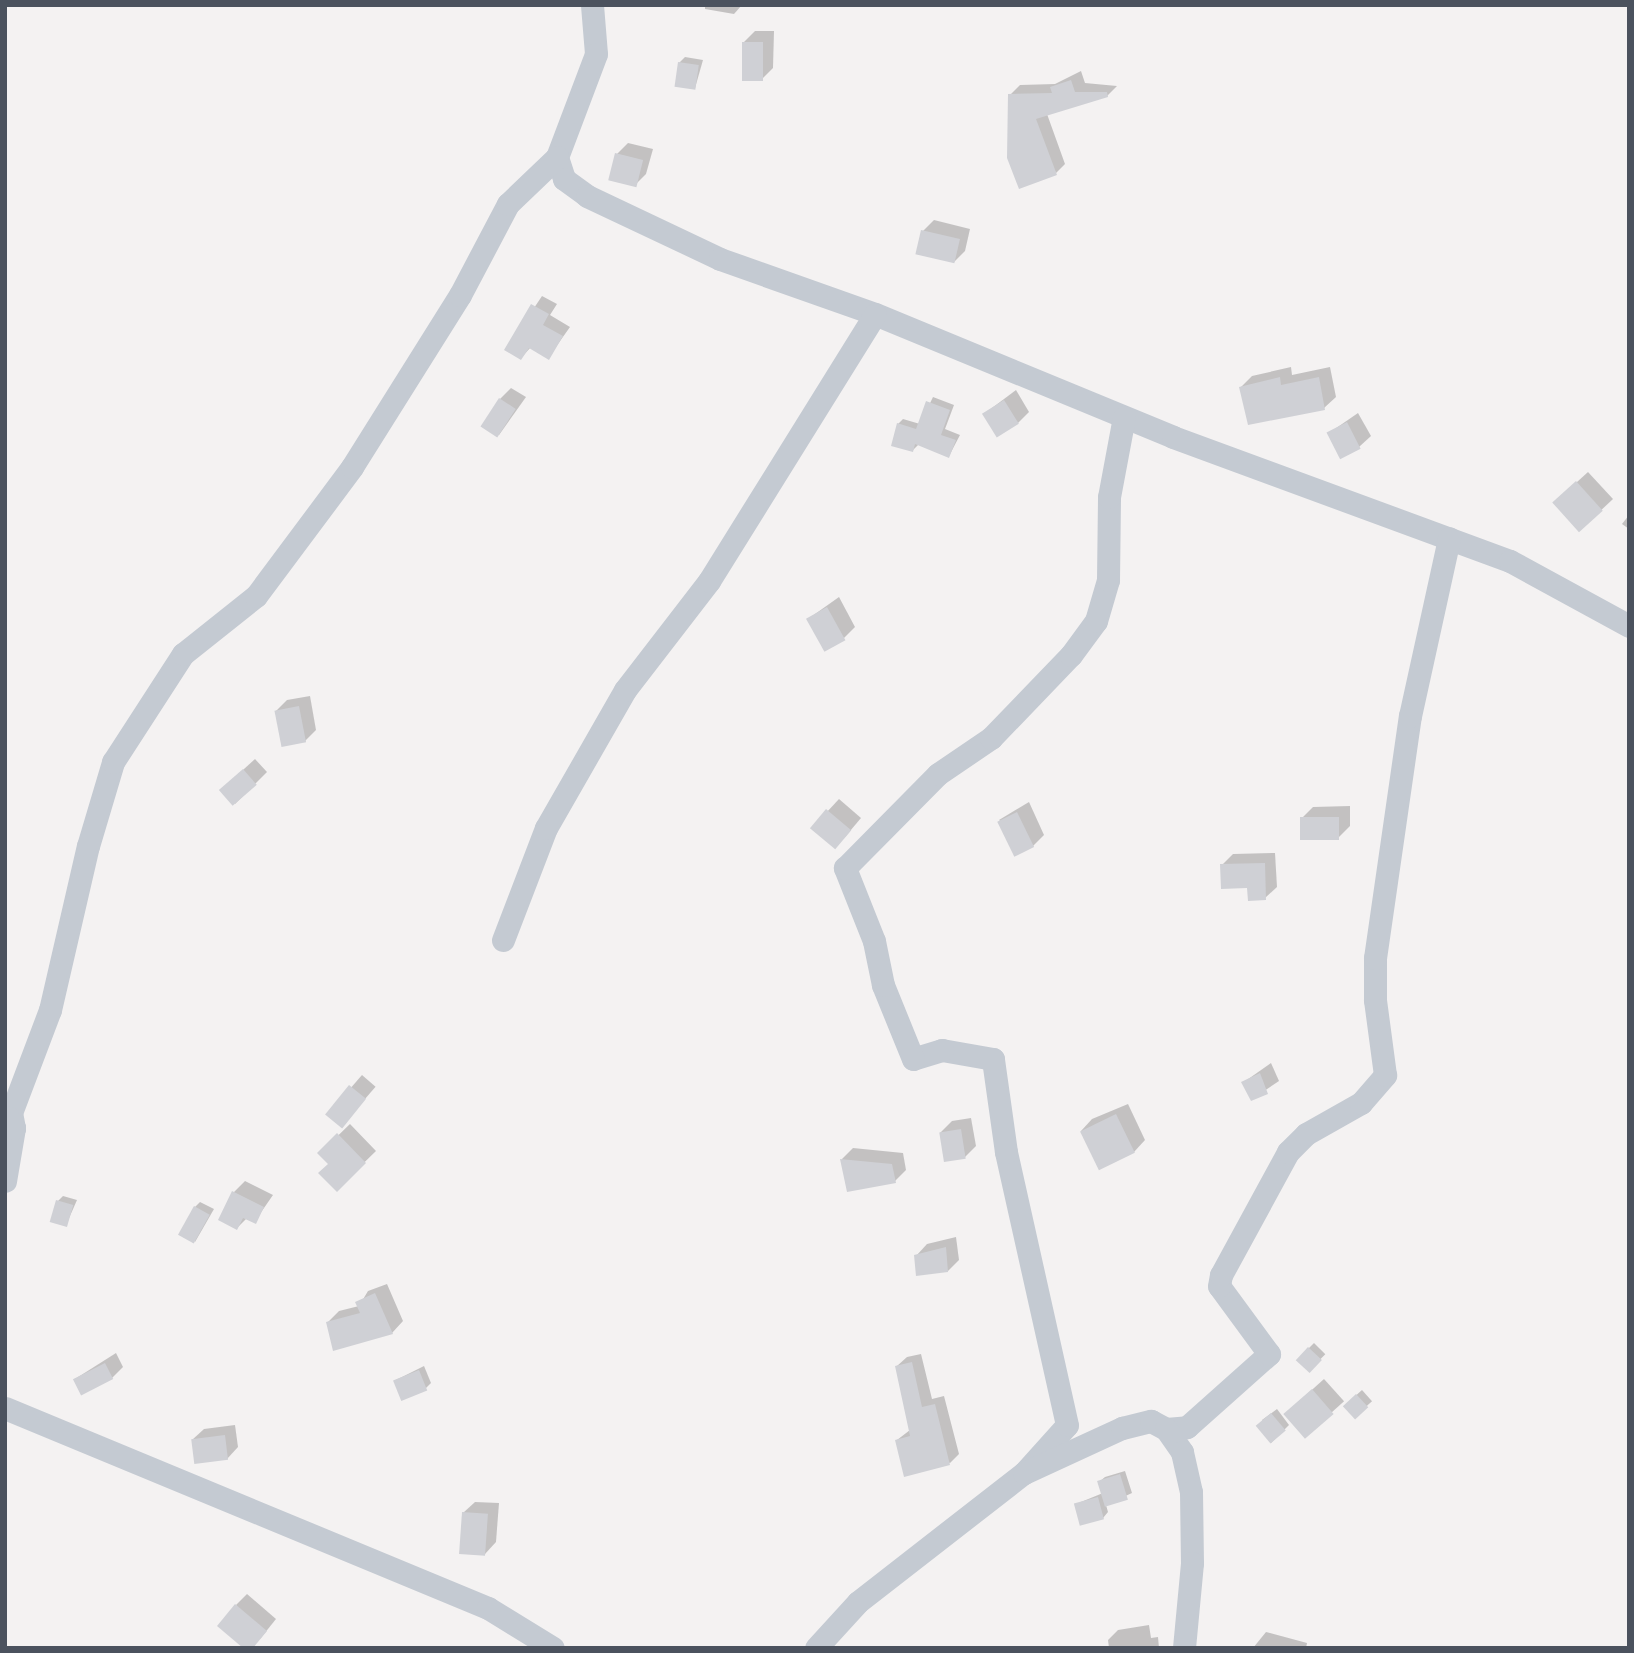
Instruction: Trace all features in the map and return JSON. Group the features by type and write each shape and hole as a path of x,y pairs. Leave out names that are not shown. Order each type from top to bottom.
{"street":[{"path":"5,1181 11,1114 50,1010 113,762 183,654 256,596 352,467 460,295 508,204 557,157 596,54 592,5"},
{"path":"557,157 564,179 620,213 720,259 875,314 1124,417 1510,561 1629,626"},
{"path":"503,940 546,828 625,690 709,581 875,314"},
{"path":"816,1648 858,1602 1024,1473 1067,1425 1006,1152 993,1059 942,1051 913,1059 883,985 874,941 845,867 938,774 991,738 1071,655 1096,621 1108,580 1109,497 1124,417"},
{"path":"1166,1429 1186,1427 1269,1353 1219,1286 1221,1275 1288,1152 1306,1134 1361,1103 1385,1075 1375,1000 1375,958 1408,729 1449,538"},
{"path":"5,1408 488,1608 553,1648"},
{"path":"1024,1473 1122,1428 1150,1421 1166,1429 1182,1452 1191,1492 1192,1563 1184,1648"}],"building":[{"path":"742,42 763,42 763,81 742,81"},
{"path":"678,62 699,65 695,90 675,87"},
{"path":"1071,80 1075,92 1107,92 1108,97 1036,119 1057,175 1019,189 1007,158 1008,94 1052,93 1050,87"},
{"path":"615,153 643,160 636,187 608,180"},
{"path":"921,230 960,239 954,263 915,254"},
{"path":"531,304 549,314 543,325 563,336 549,360 529,348 521,360 504,350"},
{"path":"1280,377 1281,385 1319,377 1325,410 1248,425 1239,387"},
{"path":"499,398 516,409 497,437 480,427"},
{"path":"1004,400 1019,424 997,438 982,414"},
{"path":"926,401 950,410 941,435 956,440 949,458 915,444 913,452 891,446 897,423 916,429"},
{"path":"1347,422 1361,449 1340,459 1327,432"},
{"path":"1576,481 1603,511 1579,532 1552,502"},
{"path":"827,607 845,640 824,652 806,619"},
{"path":"299,706 306,742 282,747 274,711"},
{"path":"243,769 257,785 233,806 219,790"},
{"path":"826,809 851,830 835,849 810,828"},
{"path":"1017,812 1034,847 1014,857 997,822"},
{"path":"1300,817 1339,817 1339,840 1300,840"},
{"path":"1265,863 1266,900 1248,901 1247,888 1221,889 1220,864"},
{"path":"1260,1073 1268,1094 1251,1101 1241,1082"},
{"path":"349,1085 366,1099 342,1128 325,1115"},
{"path":"1116,1114 1135,1153 1099,1170 1080,1132"},
{"path":"961,1129 966,1159 944,1162 939,1132"},
{"path":"337,1133 366,1163 337,1192 318,1173 328,1164 317,1153"},
{"path":"840,1159 892,1164 896,1183 847,1192"},
{"path":"232,1191 264,1207 256,1224 243,1218 237,1230 218,1220"},
{"path":"56,1200 73,1205 67,1227 50,1222"},
{"path":"194,1206 210,1215 194,1244 178,1235"},
{"path":"946,1247 948,1272 916,1276 914,1255"},
{"path":"375,1293 393,1334 333,1351 326,1322 360,1313 355,1302"},
{"path":"1308,1347 1322,1360 1310,1373 1296,1360"},
{"path":"912,1362 922,1407 935,1404 950,1465 904,1477 895,1440 910,1436 895,1366"},
{"path":"105,1363 113,1379 81,1395 73,1379"},
{"path":"419,1370 427,1390 401,1401 393,1380"},
{"path":"1312,1389 1334,1414 1305,1439 1283,1414"},
{"path":"1356,1394 1368,1407 1355,1419 1343,1406"},
{"path":"1271,1413 1286,1431 1270,1443 1256,1426"},
{"path":"225,1435 228,1460 194,1464 191,1439"},
{"path":"1120,1474 1128,1500 1105,1507 1097,1481"},
{"path":"1098,1497 1104,1519 1080,1526 1074,1503"},
{"path":"462,1512 488,1514 485,1556 459,1554"},
{"path":"235,1604 267,1631 253,1648 243,1648 217,1626"}]}
